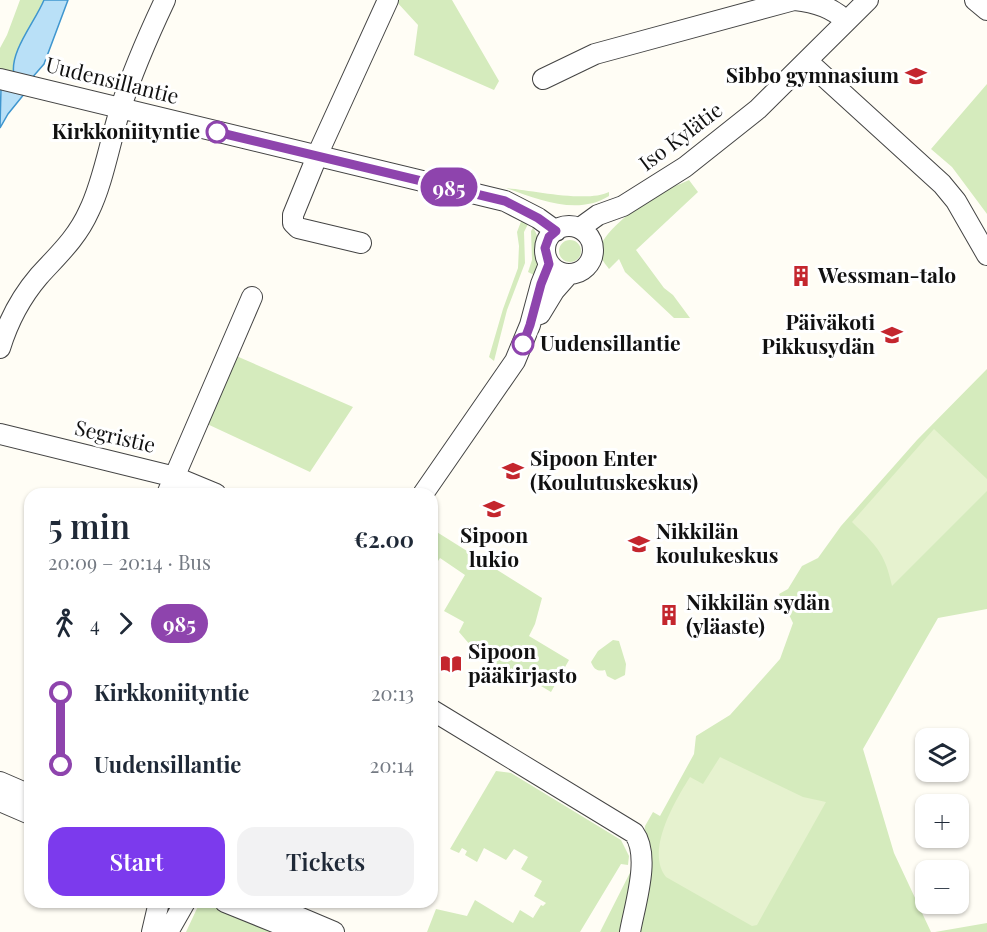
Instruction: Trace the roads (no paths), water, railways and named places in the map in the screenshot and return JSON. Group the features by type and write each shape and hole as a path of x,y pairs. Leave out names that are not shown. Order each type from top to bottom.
{"street":[{"path":"0,348 21,300 38,277 67,248 91,209 120,109 165,0"},
{"path":"361,243 298,228 293,223 293,215 317,156 388,0"},
{"path":"543,79 595,54 795,0 830,8 838,12 846,21"},
{"name":"Iso Kylätie","path":"579,228 598,215 623,206 657,186 694,160 758,109 868,0"},
{"path":"975,0 987,10"},
{"path":"807,61 942,184 956,201 987,255"},
{"name":"Uudensillantie","path":"0,79 505,201 538,218 556,231"},
{"name":"Iso Kylätie","path":"593,246 623,206"},
{"path":"568,226 579,228 586,232 593,246 592,257 587,266 582,271 569,274 555,270 549,264 545,248 549,237 568,226"},
{"path":"427,488 515,361 530,325 538,292 549,264"},
{"path":"530,325 569,274"},
{"path":"171,485 252,297"},
{"name":"Segristie","path":"0,434 186,488"},
{"path":"438,714 634,833 640,841 642,855 630,932"},
{"path":"0,782 24,792"},
{"path":"0,801 24,811"},
{"path":"152,932 158,908"},
{"path":"168,932 182,908"},
{"path":"240,908 299,932"},
{"path":"277,908 334,932"}],"water":[{"path":"44,0 68,0 44,64 31,79 14,75 13,66 19,47"},
{"path":"1,88 25,93 0,128"}],"place":[{"name":"Sibbo gymnasium","path":"916,76"},
{"name":"Kirkkoniityntie","path":"217,132"},
{"name":"Wessman-talo","path":"801,276"},
{"name":"Päiväkoti Pikkusydän","path":"892,335"},
{"name":"Uudensillantie","path":"523,344"},
{"name":"Sipoon Enter (Koulutuskeskus)","path":"513,471"},
{"name":"Sipoon lukio","path":"494,509"},
{"name":"Nikkilän koulukeskus","path":"639,544"},
{"name":"Nikkilän sydän (yläaste)","path":"669,615"},
{"name":"Sipoon pääkirjasto","path":"451,664"}]}
